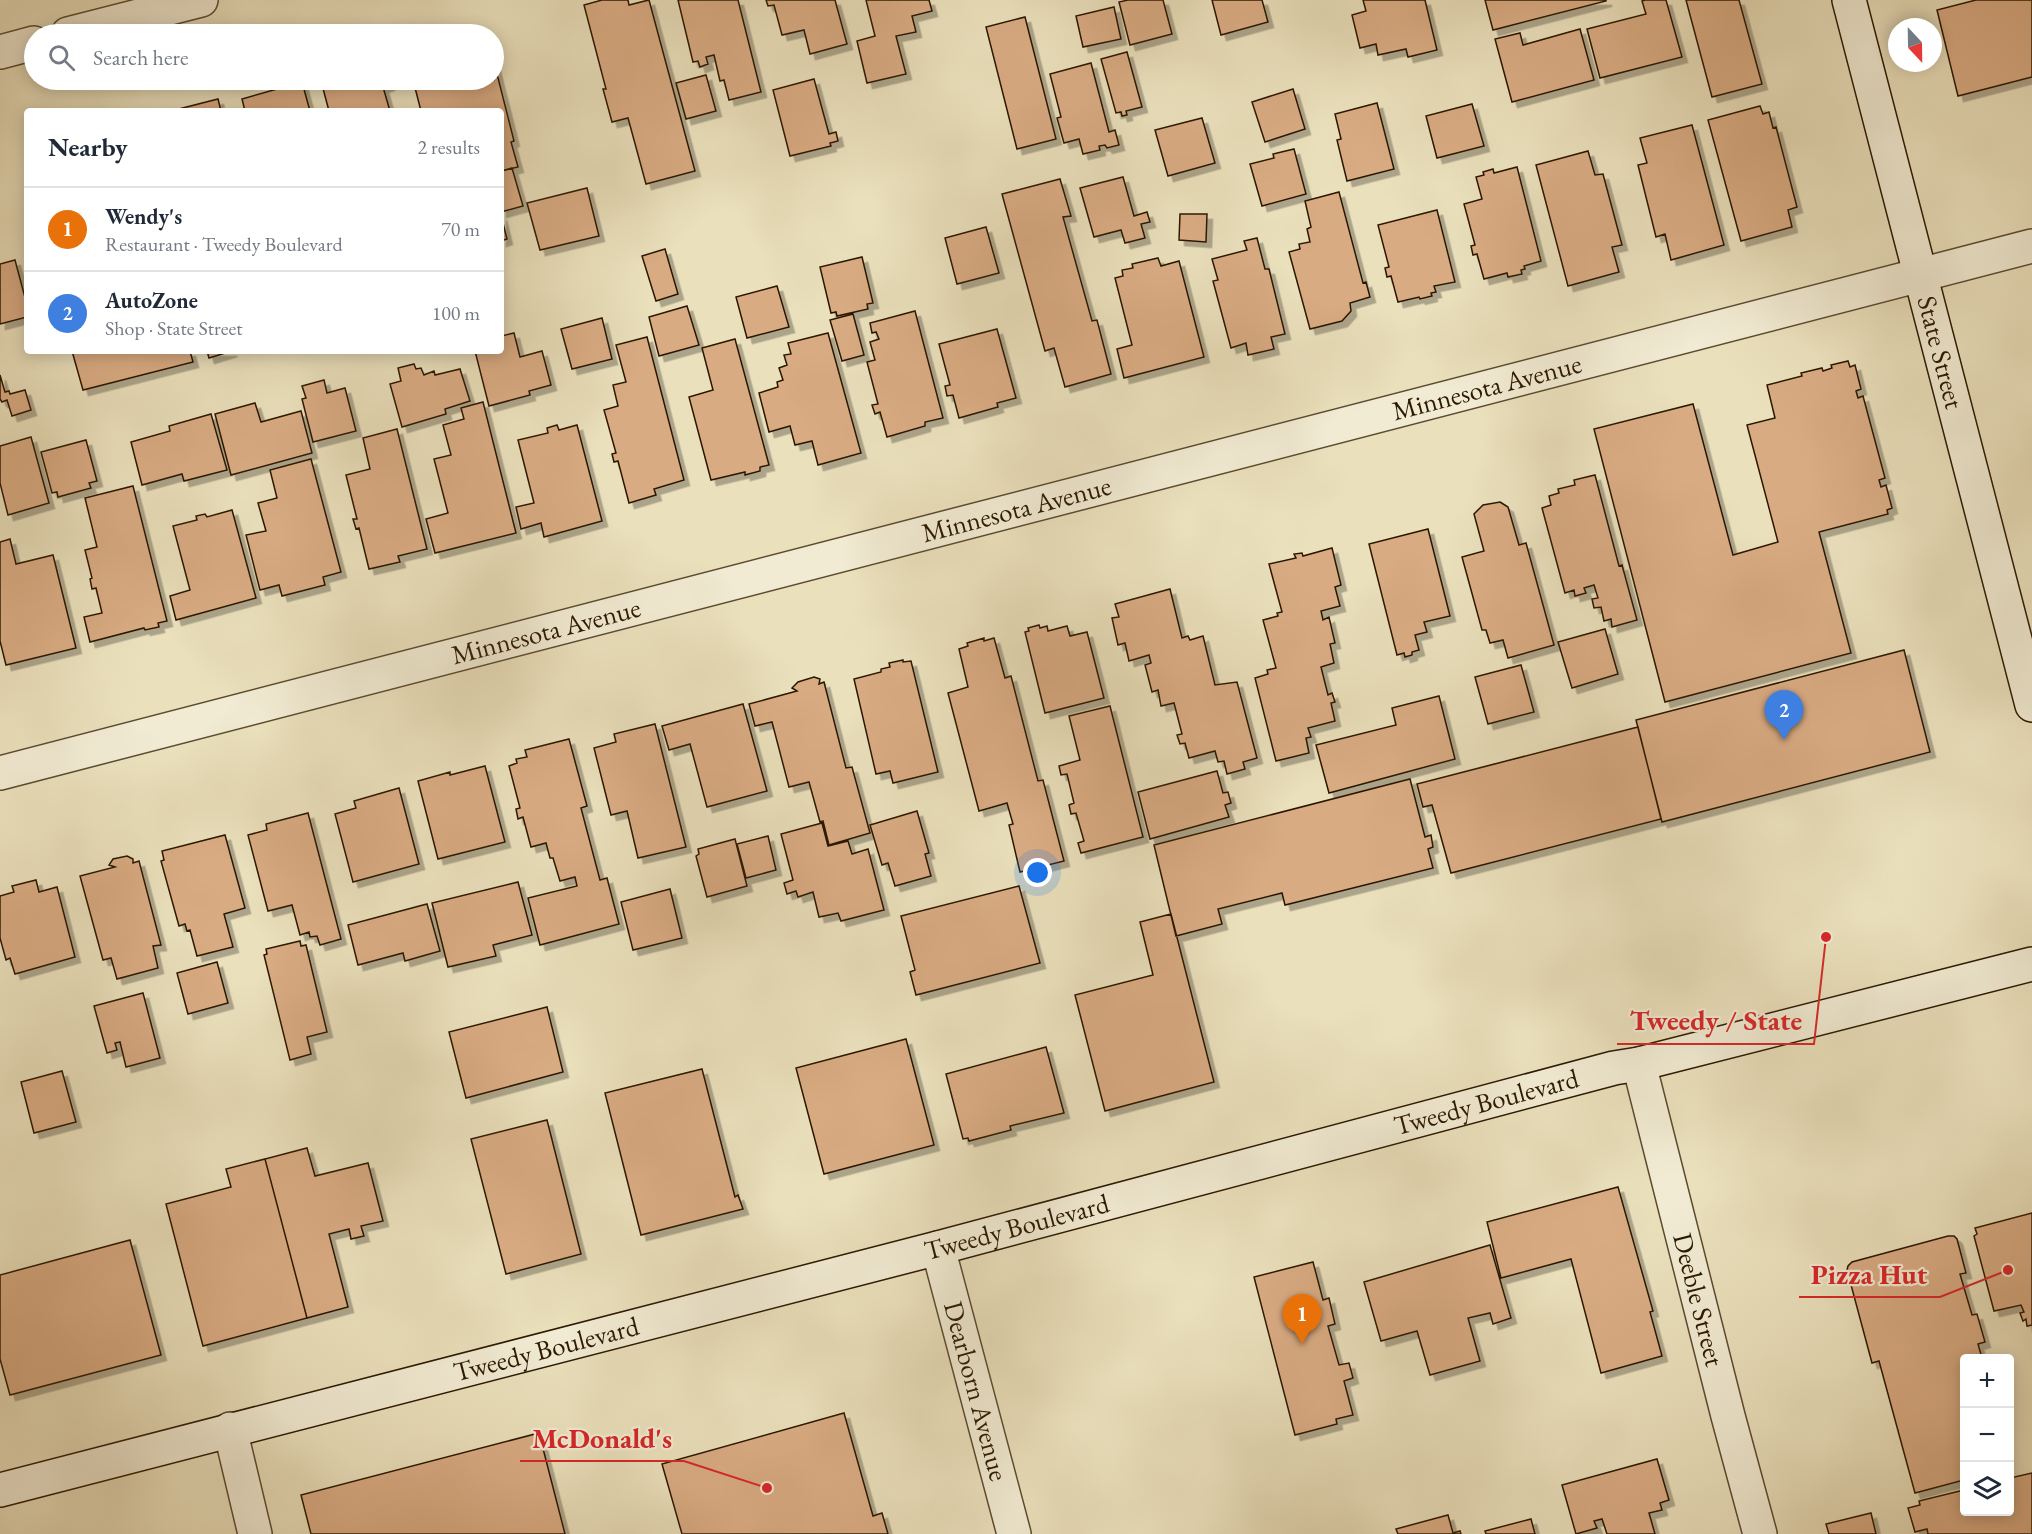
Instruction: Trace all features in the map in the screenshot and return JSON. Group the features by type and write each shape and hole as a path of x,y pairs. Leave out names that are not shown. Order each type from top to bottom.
{"street":[{"path":"108,24 201,0"},
{"name":"State Street","path":"1849,0 2032,705"},
{"path":"0,52 24,46"},
{"name":"Minnesota Avenue","path":"0,773 2032,246"},
{"name":"Tweedy Boulevard","path":"0,1490 938,1248 1614,1068 1639,1064 2032,964"},
{"name":"Deeble Street","path":"1639,1064 1760,1534"},
{"name":"Dearborn Avenue","path":"938,1248 1014,1534"},
{"path":"231,1429 255,1534"}],"building":[{"path":"602,0 628,0 629,5 649,0 695,171 646,184 628,118 612,122 603,89 606,89 584,5"},
{"path":"678,0 738,0 761,92 729,100 724,80 720,81 714,55 706,57 708,64 700,67 698,61 693,62"},
{"path":"766,0 835,0 847,44 810,54 804,30 782,35 774,5 768,6"},
{"path":"866,0 929,0 932,11 912,16 916,32 896,36 906,74 867,83 857,41 875,36"},
{"path":"1163,0 1172,34 1130,45 1119,2"},
{"path":"1212,0 1262,0 1268,22 1221,35"},
{"path":"1363,0 1425,0 1437,50 1408,57 1406,49 1378,55 1376,44 1360,48 1352,15 1366,11"},
{"path":"1485,0 1606,0 1606,1 1493,30"},
{"path":"1666,0 1682,57 1600,78 1587,29 1646,14 1642,1"},
{"path":"1686,0 1739,0 1762,84 1712,97"},
{"path":"1976,0 2032,0 2032,77 1958,96 1942,30 1942,18 1939,18 1937,10"},
{"path":"1114,7 1121,39 1083,47 1076,16"},
{"path":"1025,17 1056,139 1017,149 986,27"},
{"path":"1580,29 1594,80 1512,102 1495,39 1520,33 1523,45"},
{"path":"1127,52 1142,107 1126,111 1127,115 1122,116 1121,112 1116,113 1101,59"},
{"path":"1091,63 1109,132 1115,130 1119,145 1107,148 1105,145 1099,146 1100,150 1083,154 1079,139 1064,143 1057,118 1061,117 1050,74"},
{"path":"706,75 716,111 686,119 676,83"},
{"path":"814,79 829,134 836,132 838,141 830,143 831,146 790,156 773,90"},
{"path":"1293,89 1305,129 1265,142 1252,102"},
{"path":"274,90 304,90 309,108 244,108 242,99"},
{"path":"323,90 384,90 389,108 328,108"},
{"path":"416,90 501,90 518,167 504,170 504,108 420,108"},
{"path":"218,99 220,108 183,108"},
{"path":"1377,103 1394,169 1347,181 1337,140 1341,139 1335,114"},
{"path":"1472,104 1484,146 1437,158 1426,116"},
{"path":"1760,106 1763,114 1769,112 1773,128 1776,127 1797,207 1788,210 1792,227 1741,241 1708,120"},
{"path":"1202,118 1215,163 1168,176 1155,130"},
{"path":"1692,125 1724,245 1671,260 1665,234 1656,237 1638,165 1647,163 1640,138"},
{"path":"1294,149 1306,194 1262,206 1250,164 1274,158 1273,154"},
{"path":"1588,151 1595,175 1603,174 1622,245 1612,247 1619,272 1568,286 1536,165"},
{"path":"1517,167 1541,261 1524,266 1525,269 1521,270 1522,274 1508,277 1507,273 1484,279 1477,254 1473,255 1471,246 1475,245 1464,204 1482,199 1476,177 1484,175 1483,172 1493,169 1494,173"},
{"path":"512,168 523,206 504,211 504,170"},
{"path":"1123,177 1134,216 1147,212 1150,222 1141,224 1145,238 1125,243 1121,230 1094,237 1080,188"},
{"path":"1060,179 1071,216 1063,217 1092,321 1097,320 1111,374 1065,387 1054,348 1045,351 1002,194"},
{"path":"587,188 599,236 540,250 527,203"},
{"path":"1339,192 1363,283 1366,282 1370,297 1350,303 1351,311 1342,321 1310,329 1289,252 1300,249 1299,244 1310,242 1307,229 1311,227 1305,201"},
{"path":"1437,210 1455,282 1434,286 1436,292 1431,293 1432,296 1398,302 1391,276 1387,277 1385,268 1389,267 1378,225"},
{"path":"1180,214 1207,214 1206,242 1179,240"},
{"path":"986,227 999,273 957,284 945,238"},
{"path":"1257,238 1265,269 1269,269 1285,334 1271,337 1274,349 1248,355 1246,343 1231,348 1213,281 1218,280 1212,259 1247,250 1244,241"},
{"path":"665,249 678,294 656,301 642,256"},
{"path":"862,257 873,303 867,304 868,309 837,316 836,312 831,313 820,267"},
{"path":"1158,258 1161,266 1179,261 1204,357 1124,378 1117,349 1132,345 1115,278 1123,276 1122,270 1133,268 1132,264"},
{"path":"15,260 24,294 24,318 0,324 0,264"},
{"path":"777,286 789,327 747,338 736,297"},
{"path":"687,306 699,345 659,356 649,317"},
{"path":"915,311 943,418 925,422 925,426 887,437 880,412 875,414 872,405 878,404 867,362 875,360 870,342 879,339 876,332 872,333 870,323"},
{"path":"853,314 864,355 842,361 830,320"},
{"path":"602,318 612,359 572,369 561,329"},
{"path":"997,329 1016,398 997,403 998,407 959,418 953,395 947,396 945,386 950,385 939,344"},
{"path":"514,333 520,357 542,351 551,385 529,391 530,395 489,406 476,354 504,354 504,335"},
{"path":"828,333 861,453 818,465 812,441 795,445 790,426 769,432 759,393 778,387 777,382 783,380 779,368 787,365 784,355 791,354 788,343"},
{"path":"647,337 684,480 654,489 656,495 629,503 618,461 614,462 612,454 616,453 604,410 618,406 613,385 626,382 616,345"},
{"path":"735,339 769,465 760,467 760,471 745,475 745,472 711,480 689,397 713,390 702,348"},
{"path":"73,354 191,354 193,362 83,390"},
{"path":"208,354 222,354 209,358"},
{"path":"1848,361 1850,367 1855,365 1861,389 1856,391 1858,398 1863,396 1885,478 1879,480 1881,487 1886,485 1892,508 1887,510 1888,514 1819,532 1851,653 1665,702 1594,429 1693,404 1733,555 1778,542 1747,425 1775,418 1767,385 1802,376 1801,373 1822,368 1823,371 1832,368 1831,365"},
{"path":"414,364 416,369 421,368 424,375 434,371 435,375 460,369 470,401 445,409 446,414 402,427 390,384 401,381 398,368"},
{"path":"0,375 5,392 9,391 10,394 25,390 31,410 12,416 7,400 2,402 0,399"},
{"path":"324,380 327,393 345,388 356,431 313,442 302,399 306,398 302,386"},
{"path":"483,402 516,533 435,553 426,519 448,513 434,459 451,455 443,425 464,419 461,408"},
{"path":"255,403 261,422 301,411 312,453 231,475 215,414"},
{"path":"211,414 227,470 184,481 182,474 142,485 131,442 170,431 169,426"},
{"path":"557,425 559,430 577,425 602,521 544,537 541,523 521,529 516,507 534,503 518,440 548,433 547,428"},
{"path":"397,429 427,549 398,556 400,562 369,569 359,528 356,529 353,519 357,519 346,475 370,469 363,438"},
{"path":"31,437 49,503 8,515 0,483 0,446"},
{"path":"86,440 97,481 89,483 91,488 58,497 57,492 52,493 41,452"},
{"path":"311,459 341,572 323,577 325,585 282,596 279,585 260,590 246,535 266,531 258,503 277,498 270,470"},
{"path":"1595,475 1619,566 1622,565 1637,620 1612,627 1611,619 1604,621 1601,607 1594,608 1592,599 1598,598 1594,585 1584,588 1586,593 1575,596 1574,590 1565,593 1542,508 1551,505 1549,496 1559,493 1558,489 1575,485 1574,480"},
{"path":"133,486 167,621 158,623 159,627 145,630 144,628 90,642 84,617 102,613 96,588 92,589 90,579 92,578 85,550 97,547 85,498"},
{"path":"1500,502 1508,507 1519,545 1526,543 1554,645 1508,658 1503,640 1490,643 1486,630 1482,630 1462,557 1484,551 1474,514 1483,505"},
{"path":"232,510 256,598 176,620 170,596 190,590 173,526 197,520 196,516 205,514 207,517"},
{"path":"1428,529 1450,616 1424,622 1427,632 1415,635 1419,650 1405,657 1404,653 1397,655 1369,544"},
{"path":"10,539 16,564 53,555 76,648 6,665 0,641 0,542"},
{"path":"1332,548 1341,585 1335,587 1340,606 1321,611 1323,620 1329,617 1335,643 1330,644 1334,663 1321,667 1328,695 1332,693 1335,702 1331,703 1335,721 1308,728 1311,737 1306,738 1309,753 1276,761 1255,678 1268,674 1267,670 1276,668 1263,620 1278,616 1277,613 1282,612 1269,564 1296,558 1294,554 1302,553 1303,556"},
{"path":"1170,589 1182,638 1188,636 1190,640 1203,636 1215,685 1237,682 1257,758 1243,762 1245,769 1227,774 1224,761 1218,762 1215,751 1189,758 1185,743 1180,744 1177,735 1182,734 1174,703 1161,706 1158,690 1152,692 1145,665 1151,663 1149,655 1129,661 1125,643 1118,645 1112,618 1119,617 1115,604"},
{"path":"1039,625 1040,628 1047,626 1048,631 1067,626 1070,636 1087,632 1104,698 1045,713 1025,632 1029,631 1028,628"},
{"path":"1605,629 1618,674 1572,688 1558,642"},
{"path":"984,638 984,641 994,638 1005,678 1011,676 1038,781 1043,780 1064,861 1020,872 1009,825 1013,824 1007,803 979,811 948,693 968,687 959,649 968,646 967,643"},
{"path":"1904,650 1930,752 1662,822 1636,720"},
{"path":"903,660 903,662 911,661 938,772 893,783 890,771 876,774 854,679 881,672 881,669 890,667 889,663"},
{"path":"1521,665 1534,712 1488,724 1475,677"},
{"path":"814,677 820,679 819,684 824,682 846,768 852,767 870,833 829,845 809,782 789,787 772,722 755,726 749,704 797,691 792,688 798,682"},
{"path":"1439,696 1455,759 1329,793 1316,745 1396,725 1392,708"},
{"path":"743,704 767,791 707,807 690,744 669,750 662,726"},
{"path":"1110,706 1143,837 1081,853 1078,843 1084,841 1076,813 1071,814 1069,805 1074,803 1067,774 1061,775 1059,766 1080,760 1069,716"},
{"path":"655,724 686,847 638,858 627,811 611,815 594,748 616,742 614,734"},
{"path":"1638,727 1661,819 1451,873 1432,805 1423,807 1417,784"},
{"path":"569,739 587,806 581,808 600,880 607,878 619,924 540,945 528,898 577,886 575,877 560,881 546,843 531,847 523,817 518,819 516,809 520,808 509,766 517,763 516,759 527,757 525,750"},
{"path":"485,766 505,842 438,859 418,781"},
{"path":"1217,771 1223,793 1228,792 1231,803 1225,805 1229,817 1150,839 1138,792"},
{"path":"1410,779 1425,837 1431,835 1433,847 1428,849 1433,868 1285,905 1282,893 1218,909 1222,924 1176,936 1154,845"},
{"path":"399,788 419,864 353,882 335,814 356,808 354,801"},
{"path":"917,811 929,853 925,854 931,876 895,886 888,863 882,865 870,825"},
{"path":"308,813 341,939 320,945 317,936 310,937 309,932 300,935 292,905 268,911 248,835 267,830 266,824"},
{"path":"822,823 828,846 848,841 852,854 868,849 884,910 841,921 838,913 819,917 813,892 798,897 796,891 787,894 784,883 793,880 781,834"},
{"path":"225,835 245,908 224,914 233,947 197,956 190,930 187,931 185,924 179,926 161,861 164,860 162,851"},
{"path":"768,836 776,870 746,878 737,844"},
{"path":"735,839 747,886 707,897 696,856 699,854 698,849"},
{"path":"127,856 133,859 133,863 139,861 161,945 153,946 158,968 117,979 111,958 103,960 80,876 115,867 109,865 113,859"},
{"path":"36,880 39,892 57,887 75,957 15,974 10,958 6,960 0,938 0,896 14,892 12,886"},
{"path":"518,882 532,935 493,945 496,956 448,967 432,903"},
{"path":"1019,886 1040,963 916,995 910,972 915,970 901,916"},
{"path":"670,889 682,938 633,950 621,902"},
{"path":"427,904 440,951 405,961 403,953 358,965 348,925"},
{"path":"1171,914 1214,1082 1105,1111 1075,995 1153,975 1140,922"},
{"path":"300,941 301,946 306,945 327,1032 307,1037 311,1054 290,1060 264,955 267,954 266,949"},
{"path":"217,962 228,1003 188,1014 177,973"},
{"path":"143,993 160,1058 126,1067 120,1042 115,1043 117,1050 107,1053 94,1006"},
{"path":"547,1007 563,1072 466,1098 449,1032"},
{"path":"906,1039 934,1145 824,1174 796,1068"},
{"path":"1046,1047 1064,1113 1010,1126 1011,1130 969,1141 968,1138 963,1139 946,1074"},
{"path":"702,1069 735,1197 738,1195 743,1209 641,1235 605,1093"},
{"path":"62,1071 76,1122 34,1133 21,1082"},
{"path":"547,1120 581,1254 506,1274 471,1139"},
{"path":"307,1148 315,1176 368,1163 383,1221 361,1226 364,1236 351,1239 349,1229 329,1234 348,1307 307,1318 265,1159"},
{"path":"265,1159 307,1318 203,1346 166,1204 231,1187 226,1169"},
{"path":"1618,1187 1653,1311 1650,1312 1662,1356 1601,1373 1571,1259 1501,1278 1487,1222"},
{"path":"2032,1213 2032,1325 2027,1326 2026,1319 2023,1321 2020,1313 2024,1312 2021,1305 1994,1311 1974,1236 1977,1234 1975,1228"},
{"path":"1948,1236 1954,1236 1957,1239 1966,1273 1960,1274 1972,1315 1977,1314 1985,1342 1978,1344 1981,1354 1960,1354 1960,1481 1915,1493 1879,1361 1872,1363 1847,1270 1852,1262"},
{"path":"130,1240 161,1355 10,1395 0,1359 0,1275"},
{"path":"1490,1245 1511,1318 1493,1324 1490,1313 1468,1318 1480,1361 1430,1375 1417,1331 1381,1341 1364,1282"},
{"path":"1313,1262 1323,1300 1329,1298 1335,1324 1328,1326 1339,1365 1349,1363 1353,1378 1344,1381 1353,1415 1336,1419 1337,1424 1295,1435 1254,1277"},
{"path":"844,1413 873,1516 882,1513 888,1534 682,1534 662,1464"},
{"path":"539,1433 565,1534 311,1534 301,1495"},
{"path":"1657,1459 1669,1500 1660,1503 1662,1510 1649,1513 1655,1534 1607,1534 1602,1519 1594,1521 1597,1528 1576,1534 1562,1485"},
{"path":"2032,1473 2032,1534 1928,1534 1927,1529 1915,1532 1908,1508 1920,1505 1919,1501 1960,1491 1960,1516 2014,1516 2014,1477"},
{"path":"1871,1513 1876,1534 1829,1534 1826,1524"},
{"path":"1448,1515 1453,1533 1460,1531 1461,1534 1398,1534 1396,1529"},
{"path":"1531,1519 1535,1534 1486,1534 1485,1531"}],"place":[{"name":"AutoZone","path":"1784,740"},
{"name":"Tweedy / State","path":"1826,937"},
{"name":"Pizza Hut","path":"2008,1270"},
{"name":"Wendy's","path":"1302,1344"},
{"name":"McDonald's","path":"767,1488"}]}
